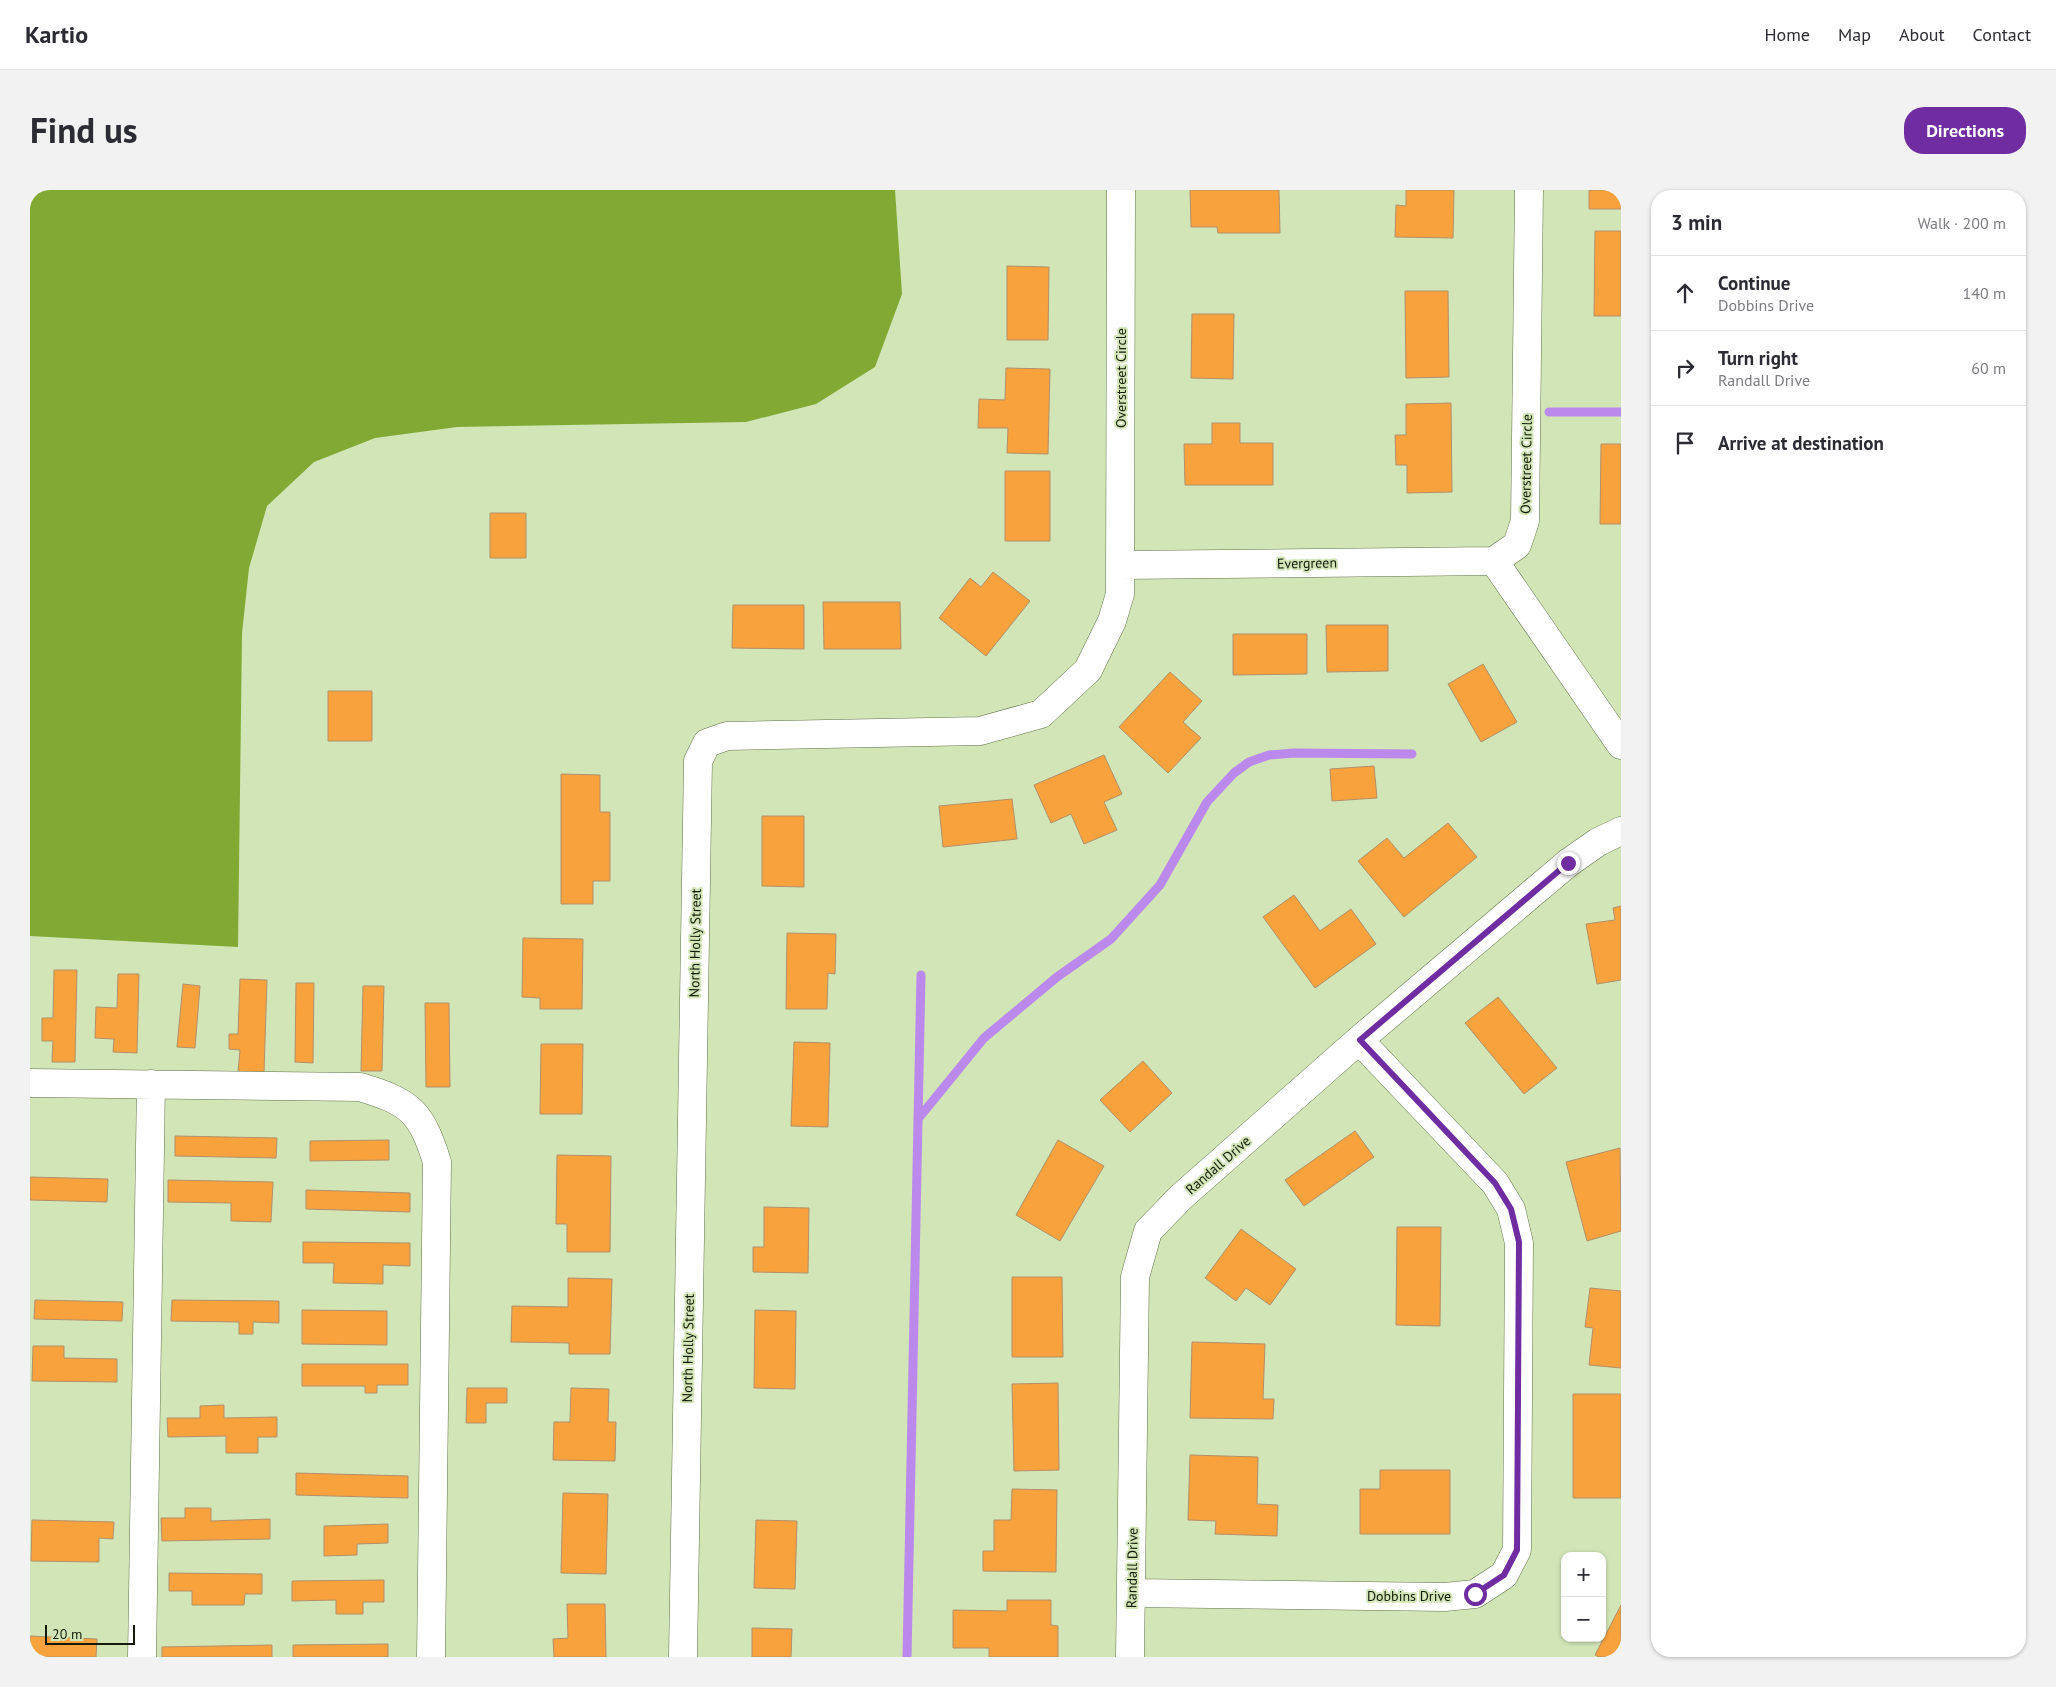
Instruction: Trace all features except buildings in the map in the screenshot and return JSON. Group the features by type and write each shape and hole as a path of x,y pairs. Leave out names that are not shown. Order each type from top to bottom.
{"street":[{"name":"Overstreet Circle","path":"1121,190 1121,565"},
{"name":"Overstreet Circle","path":"1494,561 1517,546 1525,521 1529,190"},
{"name":"Evergreen","path":"1121,565 1494,561"},
{"path":"1494,561 1621,745"},
{"name":"North Holly Street","path":"683,1657 698,761 708,743 727,736 980,731 1041,714 1088,670 1112,622 1120,594 1121,565"},
{"name":"Randall Drive","path":"1130,1657 1135,1277 1148,1231 1181,1197 1360,1040 1568,863 1598,842 1621,831"},
{"name":"Dobbins Drive","path":"1131,1593 1446,1597 1475,1594 1504,1575 1517,1550 1519,1242 1511,1209 1495,1183 1360,1040"},
{"path":"30,1083 360,1086 390,1096 413,1110 428,1134 437,1162 431,1657"},
{"path":"142,1657 151,1084"}],"green space":[{"path":"30,190 895,190 902,294 875,367 816,404 746,422 457,427 375,438 314,462 267,506 249,568 242,633 238,947 30,936"}],"waterway":[{"path":"1549,412 1621,412"},
{"path":"918,1119 984,1038 1057,977 1111,939 1160,885 1207,802 1234,773 1249,762 1269,755 1294,753 1412,754"},
{"path":"907,1657 921,975"}],"route":[{"path":"1475,1594 1504,1575 1517,1550 1519,1242 1511,1209 1495,1183 1360,1040 1568,863"}]}
